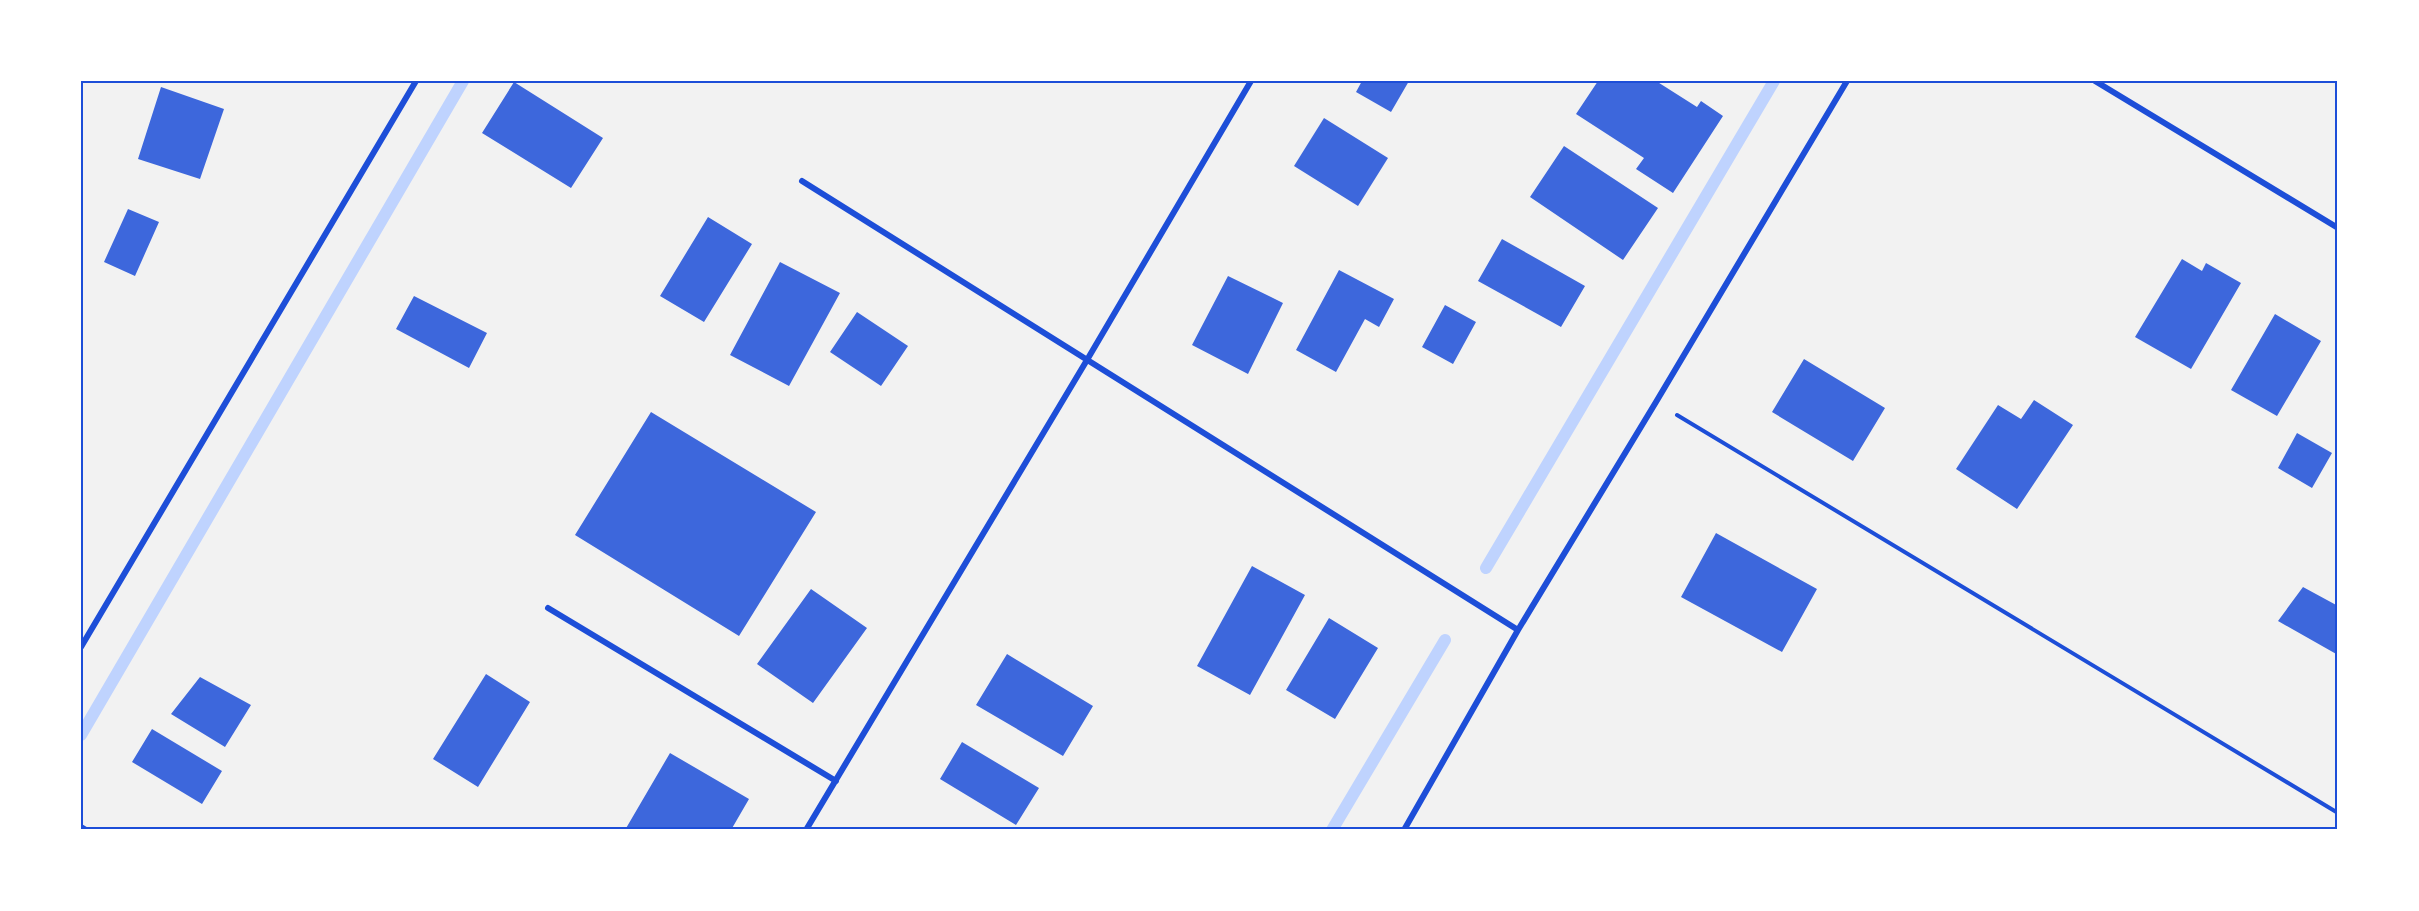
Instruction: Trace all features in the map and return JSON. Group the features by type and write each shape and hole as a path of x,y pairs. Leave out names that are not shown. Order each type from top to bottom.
{"street":[{"path":"81,647 416,81"},
{"path":"806,830 1251,81"},
{"path":"1404,830 1518,630 1847,81"},
{"path":"2095,81 2338,228"},
{"path":"802,181 1518,630"},
{"path":"548,608 836,781"},
{"path":"81,827 86,830"}],"path":[{"path":"1656,402 2338,813"}],"building":[{"path":"1362,81 1409,81 1391,112 1356,92"},
{"path":"1598,81 1656,81 1697,107 1701,101 1723,116 1673,193 1636,169 1644,158 1576,114"},
{"path":"514,82 603,138 571,188 482,133"},
{"path":"161,87 224,109 200,179 138,159"},
{"path":"1324,118 1388,158 1358,206 1294,166"},
{"path":"1564,146 1658,208 1623,260 1530,197"},
{"path":"128,209 159,222 135,276 104,262"},
{"path":"708,217 752,244 704,322 660,296"},
{"path":"1502,239 1585,286 1561,327 1478,281"},
{"path":"2182,259 2202,271 2206,263 2241,283 2191,369 2135,337"},
{"path":"780,262 840,293 789,386 730,355"},
{"path":"1339,270 1394,299 1379,327 1365,319 1336,372 1296,350"},
{"path":"1228,276 1283,303 1248,374 1192,345"},
{"path":"414,296 487,333 469,368 396,329"},
{"path":"1445,305 1476,322 1453,364 1422,347"},
{"path":"857,312 908,346 881,386 830,352"},
{"path":"2275,314 2321,341 2277,416 2231,390"},
{"path":"1804,359 1885,408 1853,461 1772,412"},
{"path":"2034,400 2073,425 2017,509 1956,469 1998,405 2021,419"},
{"path":"651,412 816,512 739,636 575,535"},
{"path":"2297,433 2332,453 2312,488 2278,468"},
{"path":"1716,533 1817,589 1782,652 1681,597"},
{"path":"1252,566 1305,595 1250,695 1197,666"},
{"path":"2303,587 2338,606 2338,655 2278,621"},
{"path":"811,589 867,628 813,703 757,664"},
{"path":"1329,618 1378,648 1335,719 1286,690"},
{"path":"1007,654 1093,706 1063,756 976,705"},
{"path":"486,674 530,702 478,787 433,759"},
{"path":"200,677 251,705 225,747 171,714"},
{"path":"152,729 222,771 202,804 132,762"},
{"path":"962,742 1039,788 1016,825 940,779"},
{"path":"670,753 749,799 731,830 625,830"}],"waterway":[{"path":"81,735 463,81"},
{"path":"1486,568 1774,81"},
{"path":"1332,830 1445,640"}]}
